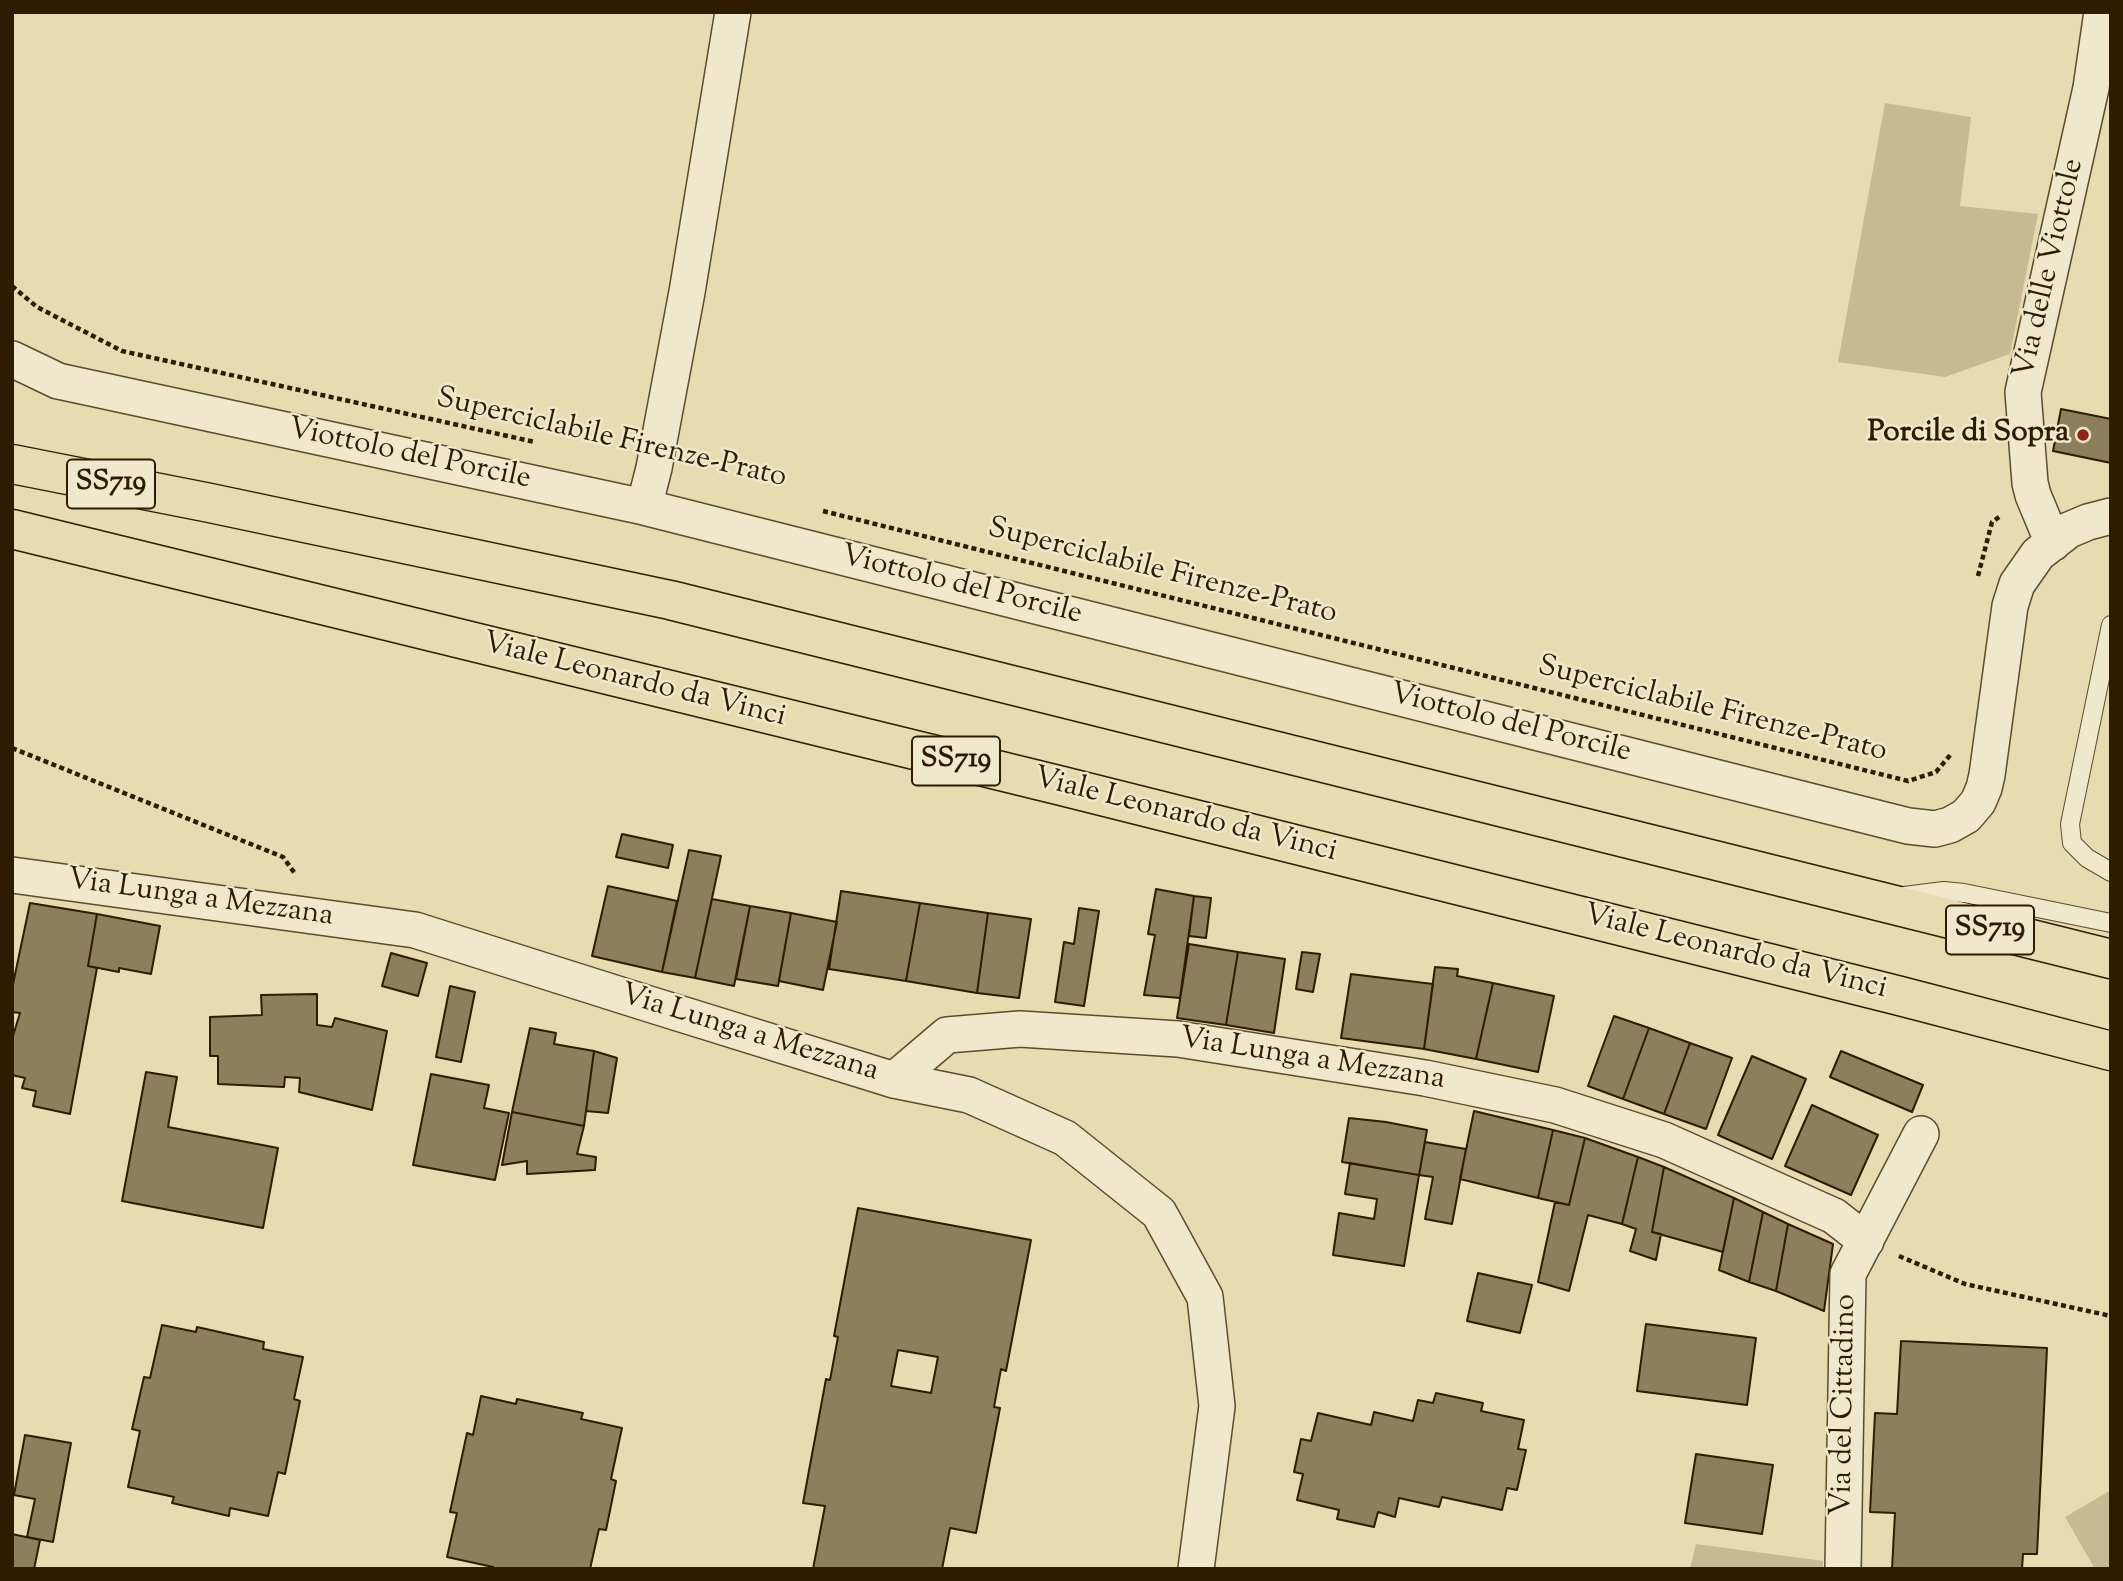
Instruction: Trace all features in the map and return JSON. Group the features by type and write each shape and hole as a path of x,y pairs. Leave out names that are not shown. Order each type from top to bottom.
{"highway":[{"name":"SS719","path":"12,464 670,600 2111,959"},
{"name":"Viale Leonardo da Vinci","path":"12,529 1062,786 2111,1051"}],"street":[{"path":"644,507 654,468 687,292 733,12"},
{"name":"Via delle Viottole","path":"2053,542 2030,483 2023,392 2091,88 2102,12"},
{"name":"Viottolo del Porcile","path":"12,359 58,381 644,507 1908,825 1935,828 1951,825 1966,816 1978,802 1987,775 2010,606 2017,584 2027,568 2038,554 2053,542"},
{"path":"2053,542 2078,526 2111,516"},
{"name":"Via Lunga a Mezzana","path":"12,875 415,929 894,1080 947,1035 1020,1029 1178,1039 1425,1077 1555,1105 1664,1140 1833,1216 1867,1241"},
{"path":"894,1080 969,1095 1065,1138 1159,1213 1205,1297 1217,1406 1196,1569"},
{"name":"Via del Cittadino","path":"1843,1569 1848,1274 1921,1134"}],"lane":[{"path":"2111,625 2070,824 2072,843 2087,858 2111,872"},
{"path":"1870,900 1944,891 2111,923"}],"path":[{"name":"Superciclabile Firenze-Prato","path":"12,286 37,307 122,351 545,444"},
{"path":"1978,580 1992,522 2033,495"},
{"name":"Superciclabile Firenze-Prato","path":"816,509 1908,781 1936,772 1951,754"},
{"path":"12,748 282,857 328,918"},
{"path":"1867,1241 1965,1284 2111,1316"}],"shaded area":[{"path":"1885,103 1971,117 1960,206 2038,214 2010,354 1945,377 1838,362"},
{"path":"2111,1490 2111,1569 2095,1569 2065,1517"},
{"path":"1696,1544 1823,1561 1823,1569 1690,1569"}],"building":[{"name":"Porcile di Sopra","path":"2061,409 2111,419 2111,463 2053,451"},
{"path":"622,834 673,845 668,868 616,857"},
{"path":"689,850 721,856 695,978 662,972"},
{"path":"608,886 677,901 662,972 592,956"},
{"path":"1156,889 1194,896 1180,998 1144,995 1155,935 1148,934"},
{"path":"841,891 920,903 906,981 829,969"},
{"path":"1194,896 1211,898 1206,938 1189,936"},
{"path":"712,899 750,906 734,986 695,978"},
{"path":"30,903 97,914 88,966 97,968 70,1114 33,1106 36,1091 22,1088 25,1078 12,1075 12,1039 20,1013 12,1012 12,989"},
{"path":"920,903 988,913 977,993 906,981"},
{"path":"750,906 791,913 778,986 736,979"},
{"path":"1079,908 1099,911 1084,1006 1055,1002 1064,942 1074,944"},
{"path":"791,913 837,922 823,990 779,981"},
{"path":"988,913 1031,919 1019,998 977,993"},
{"path":"97,914 160,926 151,974 88,966"},
{"path":"1189,944 1238,952 1226,1025 1177,1018"},
{"path":"1238,952 1285,959 1274,1033 1226,1025"},
{"path":"1302,952 1320,954 1313,992 1296,989"},
{"path":"391,953 427,963 418,996 382,986"},
{"path":"1435,967 1458,969 1457,976 1493,983 1476,1059 1424,1049"},
{"path":"1351,974 1433,984 1424,1049 1341,1038"},
{"path":"1493,983 1554,996 1538,1072 1476,1059"},
{"path":"450,986 475,992 461,1062 436,1057"},
{"path":"317,994 317,1025 332,1027 335,1018 387,1031 372,1110 299,1092 300,1078 285,1077 284,1087 218,1084 218,1056 210,1056 210,1017 262,1015 261,995"},
{"path":"1614,1016 1649,1028 1623,1099 1588,1086"},
{"path":"530,1028 556,1033 554,1044 594,1051 584,1126 512,1112"},
{"path":"1649,1028 1690,1043 1664,1114 1623,1099"},
{"path":"1690,1043 1732,1058 1706,1129 1664,1114"},
{"path":"594,1051 617,1058 608,1113 586,1111"},
{"path":"1841,1051 1923,1085 1912,1112 1830,1077"},
{"path":"1752,1056 1806,1079 1772,1159 1718,1135"},
{"path":"146,1072 177,1077 168,1127 278,1148 263,1228 122,1201"},
{"path":"431,1074 489,1085 484,1108 509,1113 495,1180 413,1165"},
{"path":"1812,1105 1878,1135 1851,1195 1785,1166"},
{"path":"1474,1111 1553,1130 1538,1198 1460,1179"},
{"path":"512,1112 584,1126 577,1154 596,1157 595,1170 527,1174 527,1161 502,1165"},
{"path":"1349,1118 1427,1130 1419,1175 1342,1162"},
{"path":"1553,1130 1585,1138 1569,1205 1538,1198"},
{"path":"1585,1138 1638,1157 1622,1224 1588,1215 1569,1291 1538,1282 1555,1202 1569,1205"},
{"path":"1425,1142 1466,1149 1452,1224 1425,1219 1433,1177 1419,1175"},
{"path":"1638,1157 1664,1167 1652,1232 1661,1234 1656,1260 1630,1251 1636,1229 1622,1224"},
{"path":"1350,1163 1419,1175 1404,1266 1333,1255 1339,1213 1374,1219 1377,1199 1345,1194"},
{"path":"1664,1167 1734,1198 1723,1252 1652,1232"},
{"path":"1734,1198 1763,1212 1749,1282 1719,1270"},
{"path":"858,1208 1031,1240 1006,1371 1001,1369 994,1407 1000,1408 976,1533 950,1528 942,1569 813,1569 825,1506 803,1503 826,1379 830,1380 838,1337 834,1336","holes":["898,1350 938,1357 931,1393 891,1386"]},
{"path":"1763,1212 1788,1224 1776,1291 1749,1282"},
{"path":"1788,1224 1833,1244 1824,1311 1776,1291"},
{"path":"1478,1273 1532,1285 1520,1333 1467,1321"},
{"path":"1646,1324 1756,1338 1747,1405 1637,1391"},
{"path":"162,1325 196,1332 197,1327 264,1342 263,1349 303,1357 294,1399 300,1401 285,1474 278,1472 268,1516 230,1508 229,1516 172,1503 174,1497 128,1487 140,1431 132,1429 144,1377 150,1378"},
{"path":"1901,1341 2047,1348 2037,1554 2023,1554 2022,1569 1892,1569 1895,1513 1870,1512 1875,1413 1897,1414"},
{"path":"1436,1393 1483,1403 1481,1411 1524,1420 1518,1449 1526,1450 1517,1490 1507,1488 1502,1510 1442,1497 1439,1507 1399,1498 1395,1517 1378,1512 1374,1527 1337,1519 1339,1510 1297,1500 1303,1474 1294,1472 1301,1439 1311,1441 1318,1413 1371,1425 1374,1412 1413,1421 1418,1400 1433,1403"},
{"path":"481,1396 516,1404 517,1399 583,1413 581,1419 622,1428 611,1479 616,1481 606,1530 599,1529 590,1569 492,1569 493,1567 447,1557 457,1513 450,1512 467,1433 473,1435"},
{"path":"25,1435 71,1443 53,1542 27,1537 35,1499 14,1495"},
{"path":"1696,1454 1773,1465 1762,1534 1685,1523"},
{"path":"12,1534 40,1540 34,1569 12,1569"}],"place":[{"name":"Porcile di Sopra","path":"2083,435"}]}
